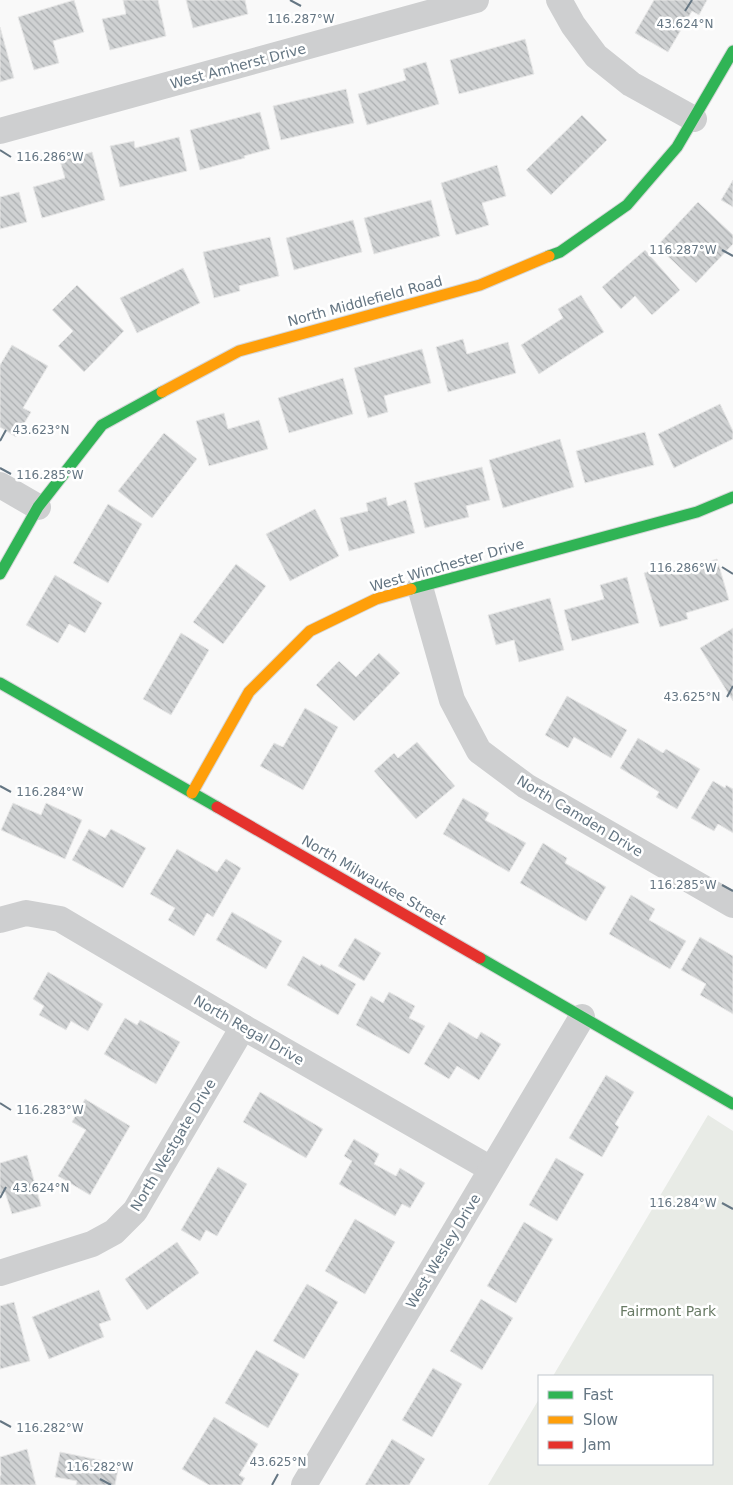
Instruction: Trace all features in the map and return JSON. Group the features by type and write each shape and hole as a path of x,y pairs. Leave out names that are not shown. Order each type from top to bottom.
{"street":[{"name":"West Amherst Drive","path":"0,131 476,0"},
{"path":"559,0 573,25 596,56 631,84 694,119"},
{"name":"North Middlefield Road","path":"0,574 38,507 102,425 239,350 480,285 560,252 627,205 677,147 733,51"},
{"path":"0,485 38,507"},
{"name":"West Winchester Drive","path":"192,794 249,692 310,631 376,599 697,512 733,497"},
{"name":"North Camden Drive","path":"420,587 452,700 479,751 526,786 733,905"},
{"name":"North Milwaukee Street","path":"0,684 733,1104"},
{"name":"North Regal Drive","path":"0,920 26,913 60,919 243,1027 491,1169"},
{"name":"West Wesley Drive","path":"304,1485 582,1017"},
{"name":"North Westgate Drive","path":"0,1273 92,1244 114,1232 135,1211 243,1027"}],"green space":[{"name":"Fairmont Park","path":"708,1115 733,1131 733,1485 488,1485 538,1401 538,1465 713,1465 713,1375 554,1375"}],"building":[{"path":"74,0 84,32 53,41 59,63 34,70 18,17"},
{"path":"123,0 158,0 166,36 110,50 102,19 126,14"},
{"path":"186,0 245,0 248,14 193,28"},
{"path":"654,0 707,0 699,15 692,11 668,52 635,33"},
{"path":"0,27 14,78 0,82"},
{"path":"525,39 534,74 459,94 450,60"},
{"path":"426,62 439,104 367,125 358,94 406,80 403,69"},
{"path":"346,89 354,123 281,140 273,106"},
{"path":"260,112 270,149 200,170 190,130"},
{"path":"582,115 607,140 551,195 526,170"},
{"path":"179,137 187,171 120,187 110,146 134,141 135,148"},
{"path":"92,152 105,200 42,218 33,187 65,178 60,161"},
{"path":"497,165 506,196 482,203 489,225 456,235 441,183"},
{"path":"733,180 733,207 721,200"},
{"path":"19,192 27,222 0,229 0,197"},
{"path":"431,200 440,236 374,254 364,218"},
{"path":"698,202 733,235 733,244 696,283 657,246"},
{"path":"353,220 362,252 294,270 286,238"},
{"path":"270,237 279,276 239,286 240,291 214,298 203,252"},
{"path":"645,250 680,290 652,315 635,296 621,309 602,287"},
{"path":"183,268 200,303 137,333 120,298"},
{"path":"77,285 124,331 84,372 58,346 73,331 52,310"},
{"path":"581,295 604,332 539,374 521,345 563,318 558,309"},
{"path":"463,339 467,354 508,342 516,373 448,392 436,347"},
{"path":"12,345 48,366 23,408 31,412 16,437 0,427 0,365"},
{"path":"422,349 431,383 384,396 388,412 368,418 354,368"},
{"path":"343,378 353,414 289,433 278,398"},
{"path":"720,404 733,431 733,439 674,468 658,434"},
{"path":"224,413 228,429 259,420 268,449 209,466 196,421"},
{"path":"645,432 654,465 585,483 576,451"},
{"path":"164,433 197,459 152,518 118,491"},
{"path":"560,439 574,487 503,508 489,460"},
{"path":"482,467 490,500 466,506 469,517 425,528 414,483"},
{"path":"386,497 388,506 406,500 415,533 349,551 340,518 368,511 366,503"},
{"path":"108,504 142,524 108,583 73,563"},
{"path":"315,509 339,556 290,581 266,534"},
{"path":"717,559 729,600 686,613 688,619 660,627 644,573 671,565 673,573"},
{"path":"236,564 266,586 223,644 193,622"},
{"path":"55,575 102,603 85,633 69,624 58,643 26,625"},
{"path":"627,577 639,623 572,641 564,610 604,599 600,585"},
{"path":"550,598 564,650 519,662 514,640 496,645 488,615"},
{"path":"733,628 733,701 700,648"},
{"path":"181,633 209,650 171,715 143,699"},
{"path":"379,653 400,673 354,721 316,685 339,661 356,677"},
{"path":"567,696 627,730 611,758 574,737 568,748 545,735"},
{"path":"305,708 338,727 303,790 260,766 274,743 283,747"},
{"path":"638,738 663,753 666,749 700,769 677,809 656,797 659,792 620,768"},
{"path":"417,742 455,786 416,819 374,771 394,753 398,758"},
{"path":"713,781 725,788 726,785 733,789 733,833 718,824 714,831 691,818"},
{"path":"463,798 489,813 485,820 526,843 509,872 443,834"},
{"path":"13,803 41,815 46,803 82,820 65,859 1,830"},
{"path":"89,829 105,838 111,829 146,848 123,888 72,860"},
{"path":"543,843 567,858 565,863 606,887 586,921 520,883"},
{"path":"177,849 217,872 226,859 241,868 213,917 207,913 194,936 168,920 175,908 150,894"},
{"path":"631,895 655,909 649,920 686,941 670,969 609,934"},
{"path":"232,912 282,941 266,969 216,940"},
{"path":"700,937 733,956 733,1014 700,995 706,984 681,970"},
{"path":"355,938 381,953 364,981 338,966"},
{"path":"303,956 356,984 338,1015 287,985"},
{"path":"48,972 103,1004 88,1031 71,1021 66,1030 39,1015 44,1006 33,999"},
{"path":"389,992 415,1006 409,1018 425,1026 409,1054 356,1025 371,996 383,1003"},
{"path":"125,1018 137,1025 140,1020 180,1042 156,1084 104,1054"},
{"path":"449,1022 477,1039 481,1032 501,1044 479,1080 457,1066 449,1079 424,1064"},
{"path":"606,1075 634,1092 615,1124 619,1127 602,1157 569,1138"},
{"path":"260,1092 323,1129 306,1158 243,1122"},
{"path":"85,1099 130,1126 90,1195 58,1176 86,1130 72,1122"},
{"path":"354,1139 379,1154 374,1164 396,1176 400,1168 425,1183 410,1208 402,1204 395,1216 339,1184 352,1161 344,1156"},
{"path":"27,1155 41,1206 12,1214 5,1192 0,1194 0,1163"},
{"path":"556,1158 584,1174 557,1221 529,1205"},
{"path":"218,1167 247,1184 217,1236 206,1230 200,1241 181,1230"},
{"path":"355,1219 395,1242 365,1294 325,1271"},
{"path":"524,1222 553,1239 516,1303 487,1286"},
{"path":"177,1242 199,1273 147,1310 125,1279"},
{"path":"307,1284 338,1302 304,1359 273,1341"},
{"path":"99,1290 111,1320 99,1324 104,1337 49,1359 32,1317"},
{"path":"481,1299 513,1318 482,1370 450,1351"},
{"path":"14,1302 30,1361 0,1369 0,1306"},
{"path":"256,1350 299,1374 268,1428 225,1403"},
{"path":"433,1368 462,1384 432,1437 402,1420"},
{"path":"214,1417 258,1444 239,1475 245,1478 241,1485 209,1485 182,1469"},
{"path":"392,1439 425,1459 409,1485 365,1485"},
{"path":"27,1449 36,1485 0,1485 0,1457"},
{"path":"60,1452 119,1464 115,1485 76,1485 77,1481 55,1477"}],"traffic: fast":[{"path":"549,256 560,252 627,205 677,147 733,51"},
{"path":"0,574 38,507 102,425 162,392"},
{"path":"411,589 697,512 733,497"},
{"path":"0,683 217,807"},
{"path":"480,958 733,1104"}],"traffic: slow":[{"path":"162,392 239,351 480,285 549,256"},
{"path":"192,793 249,692 310,631 376,599 411,589"}],"traffic: jam":[{"path":"217,807 480,958"}]}
